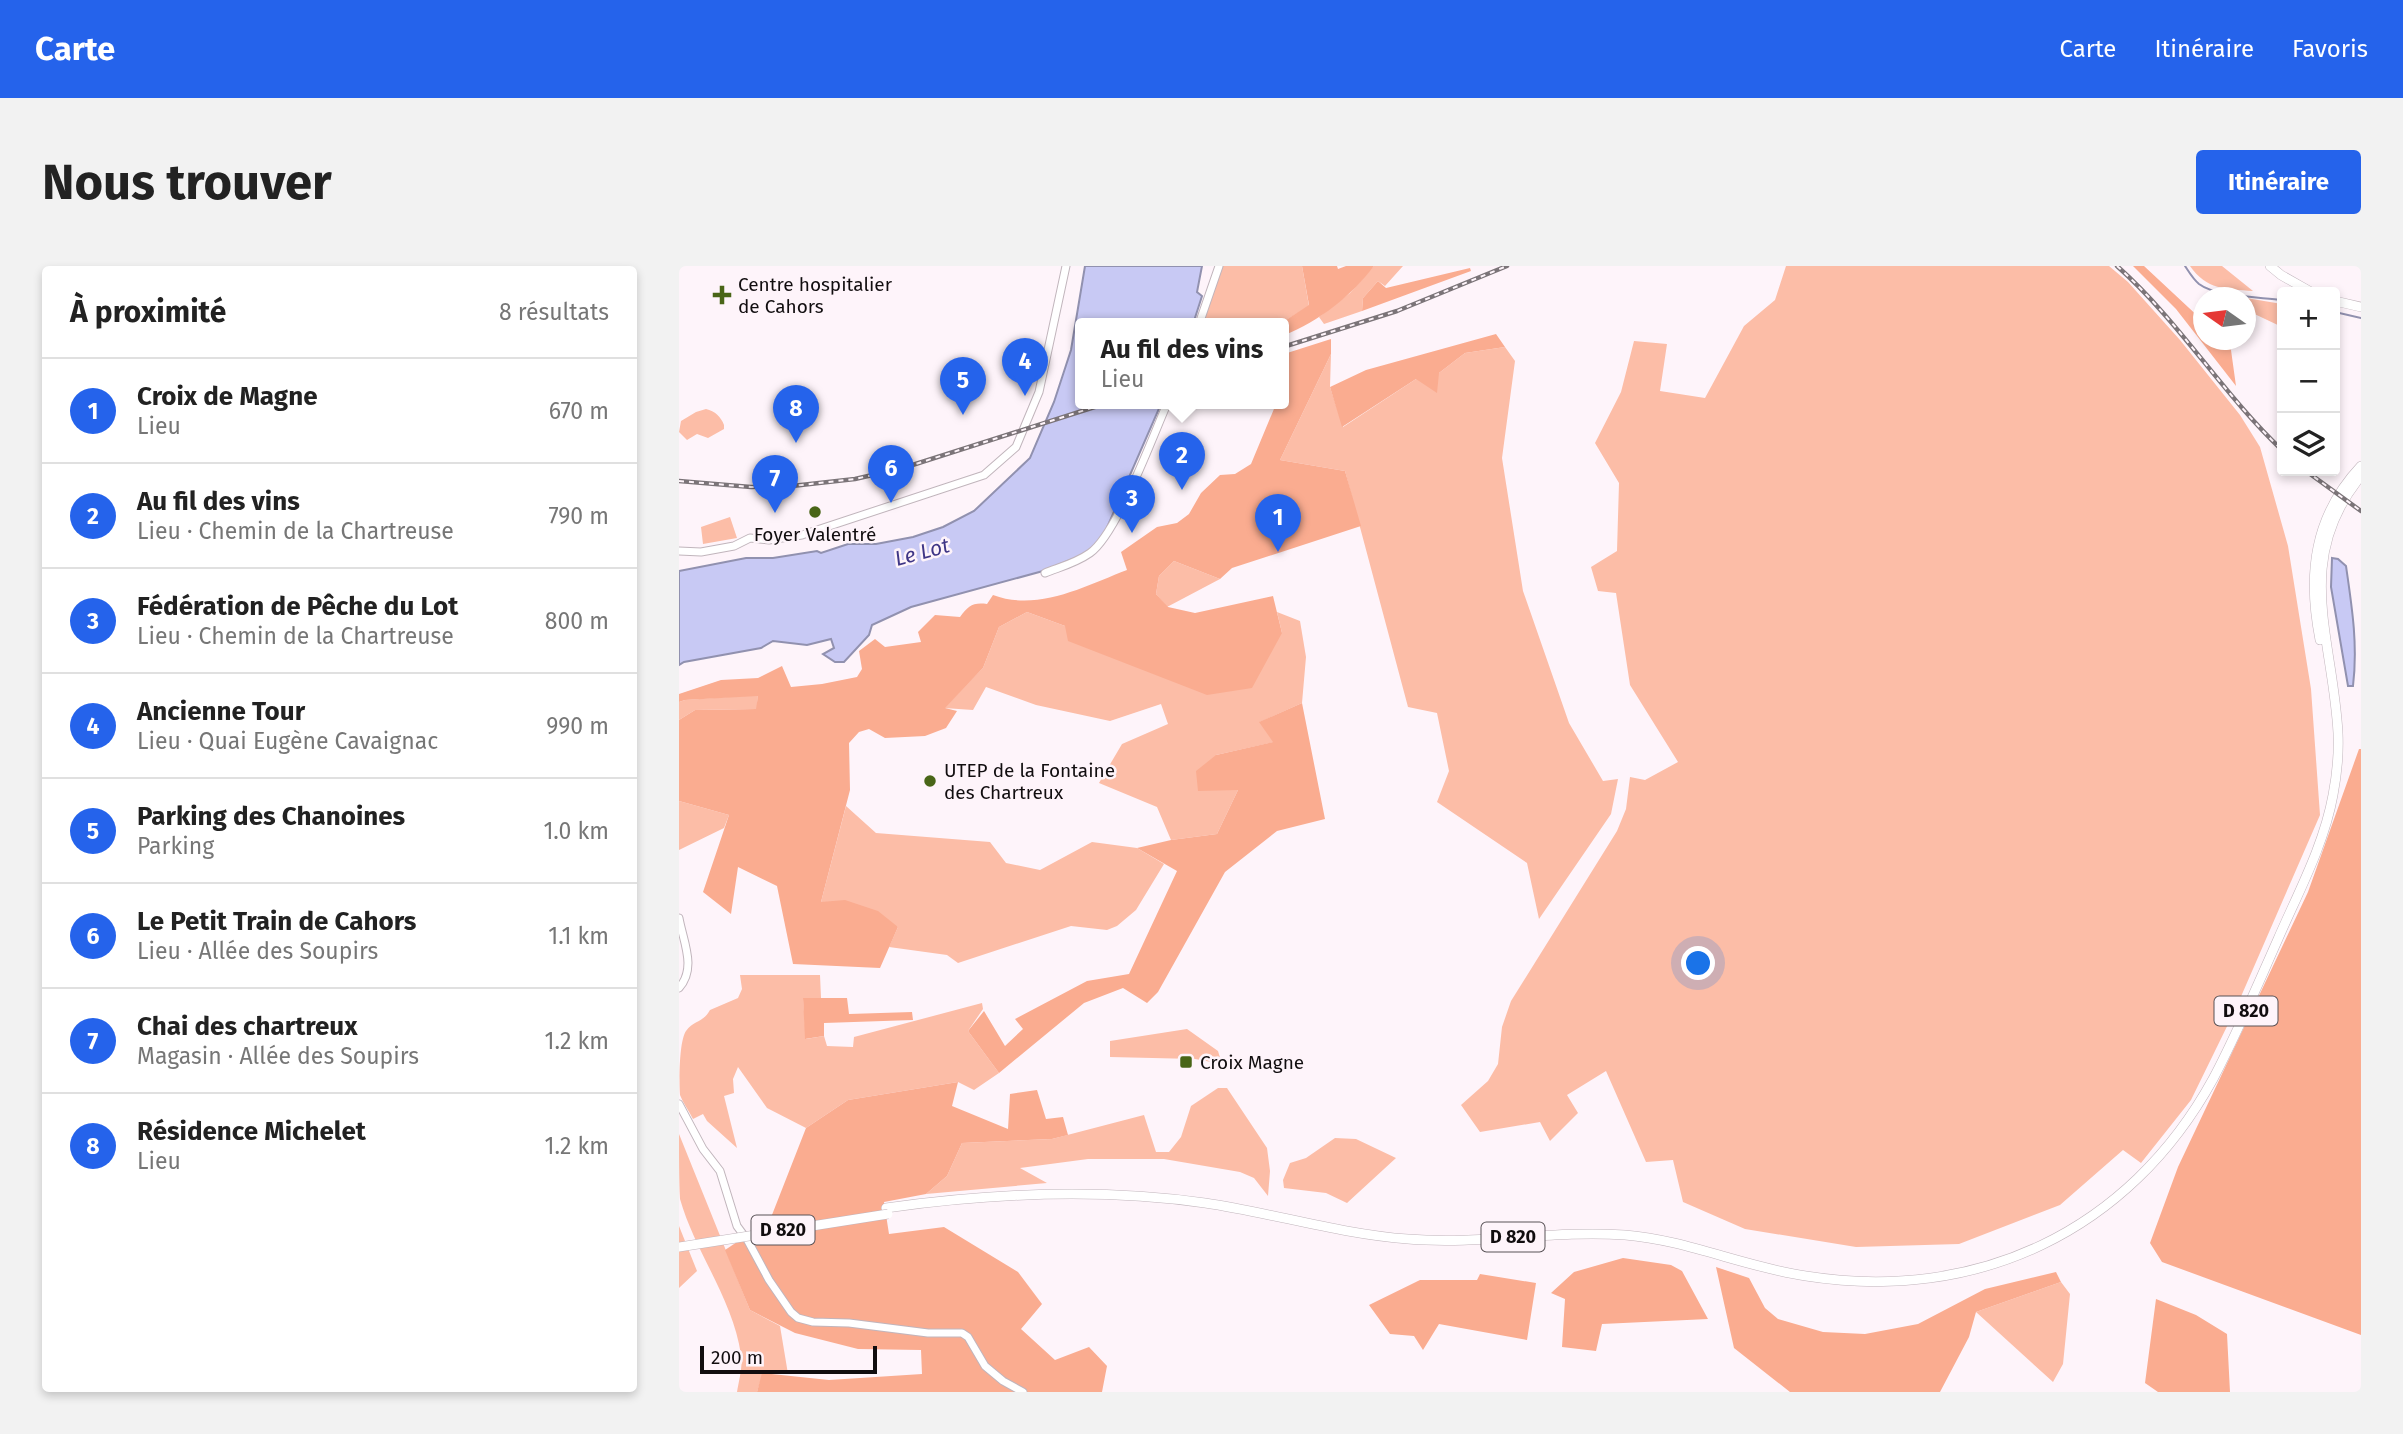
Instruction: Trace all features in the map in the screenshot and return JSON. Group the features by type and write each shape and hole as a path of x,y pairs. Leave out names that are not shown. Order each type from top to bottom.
{"main road":[{"path":"2270,266 2302,287"},
{"path":"2340,302 2361,307"},
{"name":"D 820","path":"2335,703 2315,610 2315,558 2328,512 2339,492 2361,466"},
{"name":"D 820","path":"679,1241 985,1199 1071,1194 1164,1198 1411,1240 1471,1240 1563,1234 1634,1236 1705,1250 1797,1275 1839,1281 1880,1283 1960,1274 1998,1264 2035,1249 2097,1213 2125,1191 2174,1140 2194,1112 2234,1036 2321,839 2332,802 2338,735 2322,610 2322,559 2336,514 2361,476"},
{"name":"D 820","path":"679,1247 887,1211"}],"street":[{"path":"679,551 701,552 734,546 750,538 769,540 802,535 984,475 1016,447 1039,392 1066,266"},
{"path":"1201,318 1219,266"},
{"path":"1045,573 1090,553 1103,541 1165,409"},
{"path":"679,918 688,957 688,976 679,988"},
{"path":"679,1104 703,1149 720,1171 737,1226 769,1280 798,1318 813,1322 928,1333 962,1333 968,1337 985,1366 1003,1381 1023,1392"}],"shaded area":[{"path":"1221,266 1302,266 1309,306 1289,318 1203,318"},
{"path":"1302,266 1337,266 1338,269 1346,266 1374,266 1334,307 1289,333 1289,318 1309,305"},
{"path":"1374,266 1403,266 1385,286 1378,281 1363,298 1362,311 1324,324 1319,317 1350,293"},
{"path":"1786,266 2109,266 2128,282 2180,340 2240,415 2260,447 2288,546 2311,689 2320,815 2236,1008 2191,1100 2141,1163 2123,1150 2060,1205 1959,1244 1856,1247 1745,1229 1683,1202 1673,1160 1646,1162 1606,1071 1567,1095 1578,1113 1550,1141 1540,1122 1480,1132 1461,1105 1488,1081 1498,1064 1502,1027 1511,1001 1617,831 1626,809 1630,777 1645,780 1678,762 1630,685 1616,593 1598,591 1591,567 1617,551 1619,483 1595,443 1621,392 1634,341 1667,344 1660,391 1705,398 1744,326 1775,300"},
{"path":"2133,266 2144,266 2193,312 2193,331 2176,309"},
{"path":"2190,266 2222,266 2248,287 2217,287 2196,274"},
{"path":"1470,268 1471,271 1362,311 1363,298 1378,281 1386,288"},
{"path":"2256,300 2277,303 2277,325 2256,315"},
{"path":"1496,334 1505,347 1465,353 1439,373 1437,393 1416,379 1342,427 1330,387 1366,370"},
{"path":"1331,339 1331,354 1280,460 1345,471 1361,526 1232,568 1220,579 1174,561 1159,576 1156,594 1168,607 1195,613 1273,596 1282,633 1252,688 1207,695 1068,641 1065,626 1027,612 999,627 983,668 945,708 957,711 946,728 925,736 885,738 869,729 859,732 849,743 850,790 821,902 845,900 878,911 898,927 880,968 793,964 777,886 738,867 731,914 703,892 729,815 679,801 679,720 695,710 756,709 758,696 679,702 679,694 721,680 758,678 782,666 791,687 857,677 862,669 859,651 875,639 885,647 921,642 918,632 935,615 960,617 971,606 987,604 993,595 1027,601 1044,599 1127,570 1121,552 1157,527 1177,523 1189,514 1201,493 1220,475 1235,474 1251,464 1274,409 1289,409 1289,352"},
{"path":"1505,347 1515,361 1502,458 1523,591 1569,723 1603,781 1618,779 1611,814 1539,919 1527,863 1437,802 1449,771 1437,713 1408,707 1345,471 1280,460 1331,354 1330,387 1343,427 1416,379 1439,373 1465,353"},
{"path":"2208,350 2231,350 2236,386"},
{"path":"706,409 719,417 724,429 708,438 697,434 687,440 679,432 681,421"},
{"path":"730,517 737,538 703,544 701,527"},
{"path":"1174,561 1220,579 1167,607 1156,594 1159,576"},
{"path":"1027,612 1065,626 1282,633 1277,612 1300,621 1306,657 1302,703 1260,722 1274,742 1216,755 1238,790 1217,834 1171,840 1157,807 1099,783 1122,744 1168,724 1161,704 1110,721 1036,705 986,687 973,710 944,708 983,668 999,627"},
{"path":"758,695 757,709 695,710 679,720 679,702 685,700"},
{"path":"1302,703 1325,819 1277,831 1225,872 1158,992 1147,1003 1123,988 1084,1003 999,1073 968,1031 984,1011 1005,1046 1023,1029 1015,1019 1087,981 1129,974 1177,871 1137,848 1217,834 1238,790 1198,791 1196,771 1216,755 1273,742 1259,722"},
{"path":"2359,749 2361,1335 2162,1262 2150,1243 2178,1167 2308,892"},
{"path":"679,801 729,815 724,828 679,850"},
{"path":"846,806 876,833 990,842 1006,863 1040,870 1092,842 1137,848 1164,864 1136,910 1117,926 1107,930 1071,926 958,963 947,955 889,947 898,927 821,902"},
{"path":"740,975 820,975 821,998 803,998 806,1039 824,1036 827,1046 853,1047 854,1037 982,1003 983,1009 968,1031 999,1073 974,1090 958,1082 848,1100 806,1128 767,1108 738,1067 733,1079 734,1093 724,1096 737,1148 707,1121 703,1114 693,1119 680,1095 680,1072 682,1043 686,1031 710,1010 738,998 742,989"},
{"path":"803,998 847,998 849,1014 912,1012 913,1020 824,1023 824,1036 805,1039"},
{"path":"1187,1029 1218,1051 1221,1061 1217,1063 1195,1059 1110,1057 1110,1041"},
{"path":"958,1082 952,1106 1008,1129 1010,1094 1037,1090 1046,1119 1063,1117 1068,1135 1052,1139 962,1143 947,1176 926,1194 884,1202 889,1234 944,1227 1018,1272 1042,1304 1021,1329 1055,1360 1089,1347 1107,1366 1102,1392 757,1392 762,1373 829,1380 922,1374 921,1350 858,1349 795,1333 750,1310 725,1250 770,1220 806,1128 848,1100"},
{"path":"1218,1088 1227,1088 1267,1148 1270,1171 1268,1196 1254,1178 1240,1172 1164,1159 1088,1159 1020,1168 1047,1183 926,1194 947,1176 962,1143 1052,1139 1144,1115 1156,1152 1169,1152 1181,1137 1191,1106"},
{"path":"679,1134 750,1310 780,1326 788,1374 763,1373 757,1392 737,1392 741,1359 737,1334 680,1199"},
{"path":"1335,1138 1356,1139 1396,1158 1347,1203 1326,1193 1284,1188 1283,1180 1290,1163 1306,1158"},
{"path":"679,1226 697,1271 679,1288"},
{"path":"1623,1258 1671,1265 1682,1271 1708,1319 1602,1324 1596,1351 1562,1347 1565,1299 1551,1293 1574,1272"},
{"path":"1716,1267 1749,1278 1765,1308 1778,1319 1823,1332 1865,1334 1918,1324 1985,1289 2056,1272 2061,1282 1976,1312 1969,1337 1940,1392 1790,1392 1734,1348"},
{"path":"1480,1274 1536,1283 1527,1340 1439,1324 1423,1350 1414,1336 1390,1334 1369,1305 1420,1280 1477,1280"},
{"path":"2061,1282 2070,1294 2063,1364 2053,1382 1976,1312"},
{"path":"2156,1299 2196,1315 2227,1334 2230,1392 2158,1392 2145,1383"}],"water":[{"path":"1085,266 1202,266 1197,292 1202,296 1195,318 1076,318"},
{"name":"Le Lot","path":"1075,326 1075,409 1159,409 1102,539 1090,552 1043,571 911,607 872,625 869,635 844,662 835,662 823,654 834,648 831,639 807,645 773,641 761,648 679,665 679,571 746,558 773,558 817,551 821,553 848,544 876,544 913,537 943,527 974,511 1030,458 1054,402 1071,350"},
{"path":"2332,558 2338,559 2346,566 2355,641 2353,686 2348,686 2331,587"}],"waterway":[{"path":"2185,266 2197,282 2216,292 2277,299"},
{"path":"2340,313 2361,318"}],"railway":[{"path":"1289,345 1397,311 1507,266"},
{"path":"2117,266 2161,310 2277,445"},
{"path":"679,481 751,487 792,486 855,479 903,468 1088,409"},
{"path":"2313,476 2361,511"}],"place":[{"name":"Centre hospitalier de Cahors","path":"722,295"},
{"name":"Ancienne Tour","path":"1025,396"},
{"name":"Parking des Chanoines","path":"963,415"},
{"name":"Résidence Michelet","path":"796,443"},
{"name":"Au fil des vins","path":"1182,490"},
{"name":"Le Petit Train de Cahors","path":"891,503"},
{"name":"Foyer Valentré","path":"815,512"},
{"name":"Chai des chartreux","path":"775,513"},
{"name":"Fédération de Pêche du Lot","path":"1132,533"},
{"name":"Croix de Magne","path":"1278,552"},
{"name":"UTEP de la Fontaine des Chartreux","path":"930,781"},
{"name":"Croix Magne","path":"1186,1062"}]}
